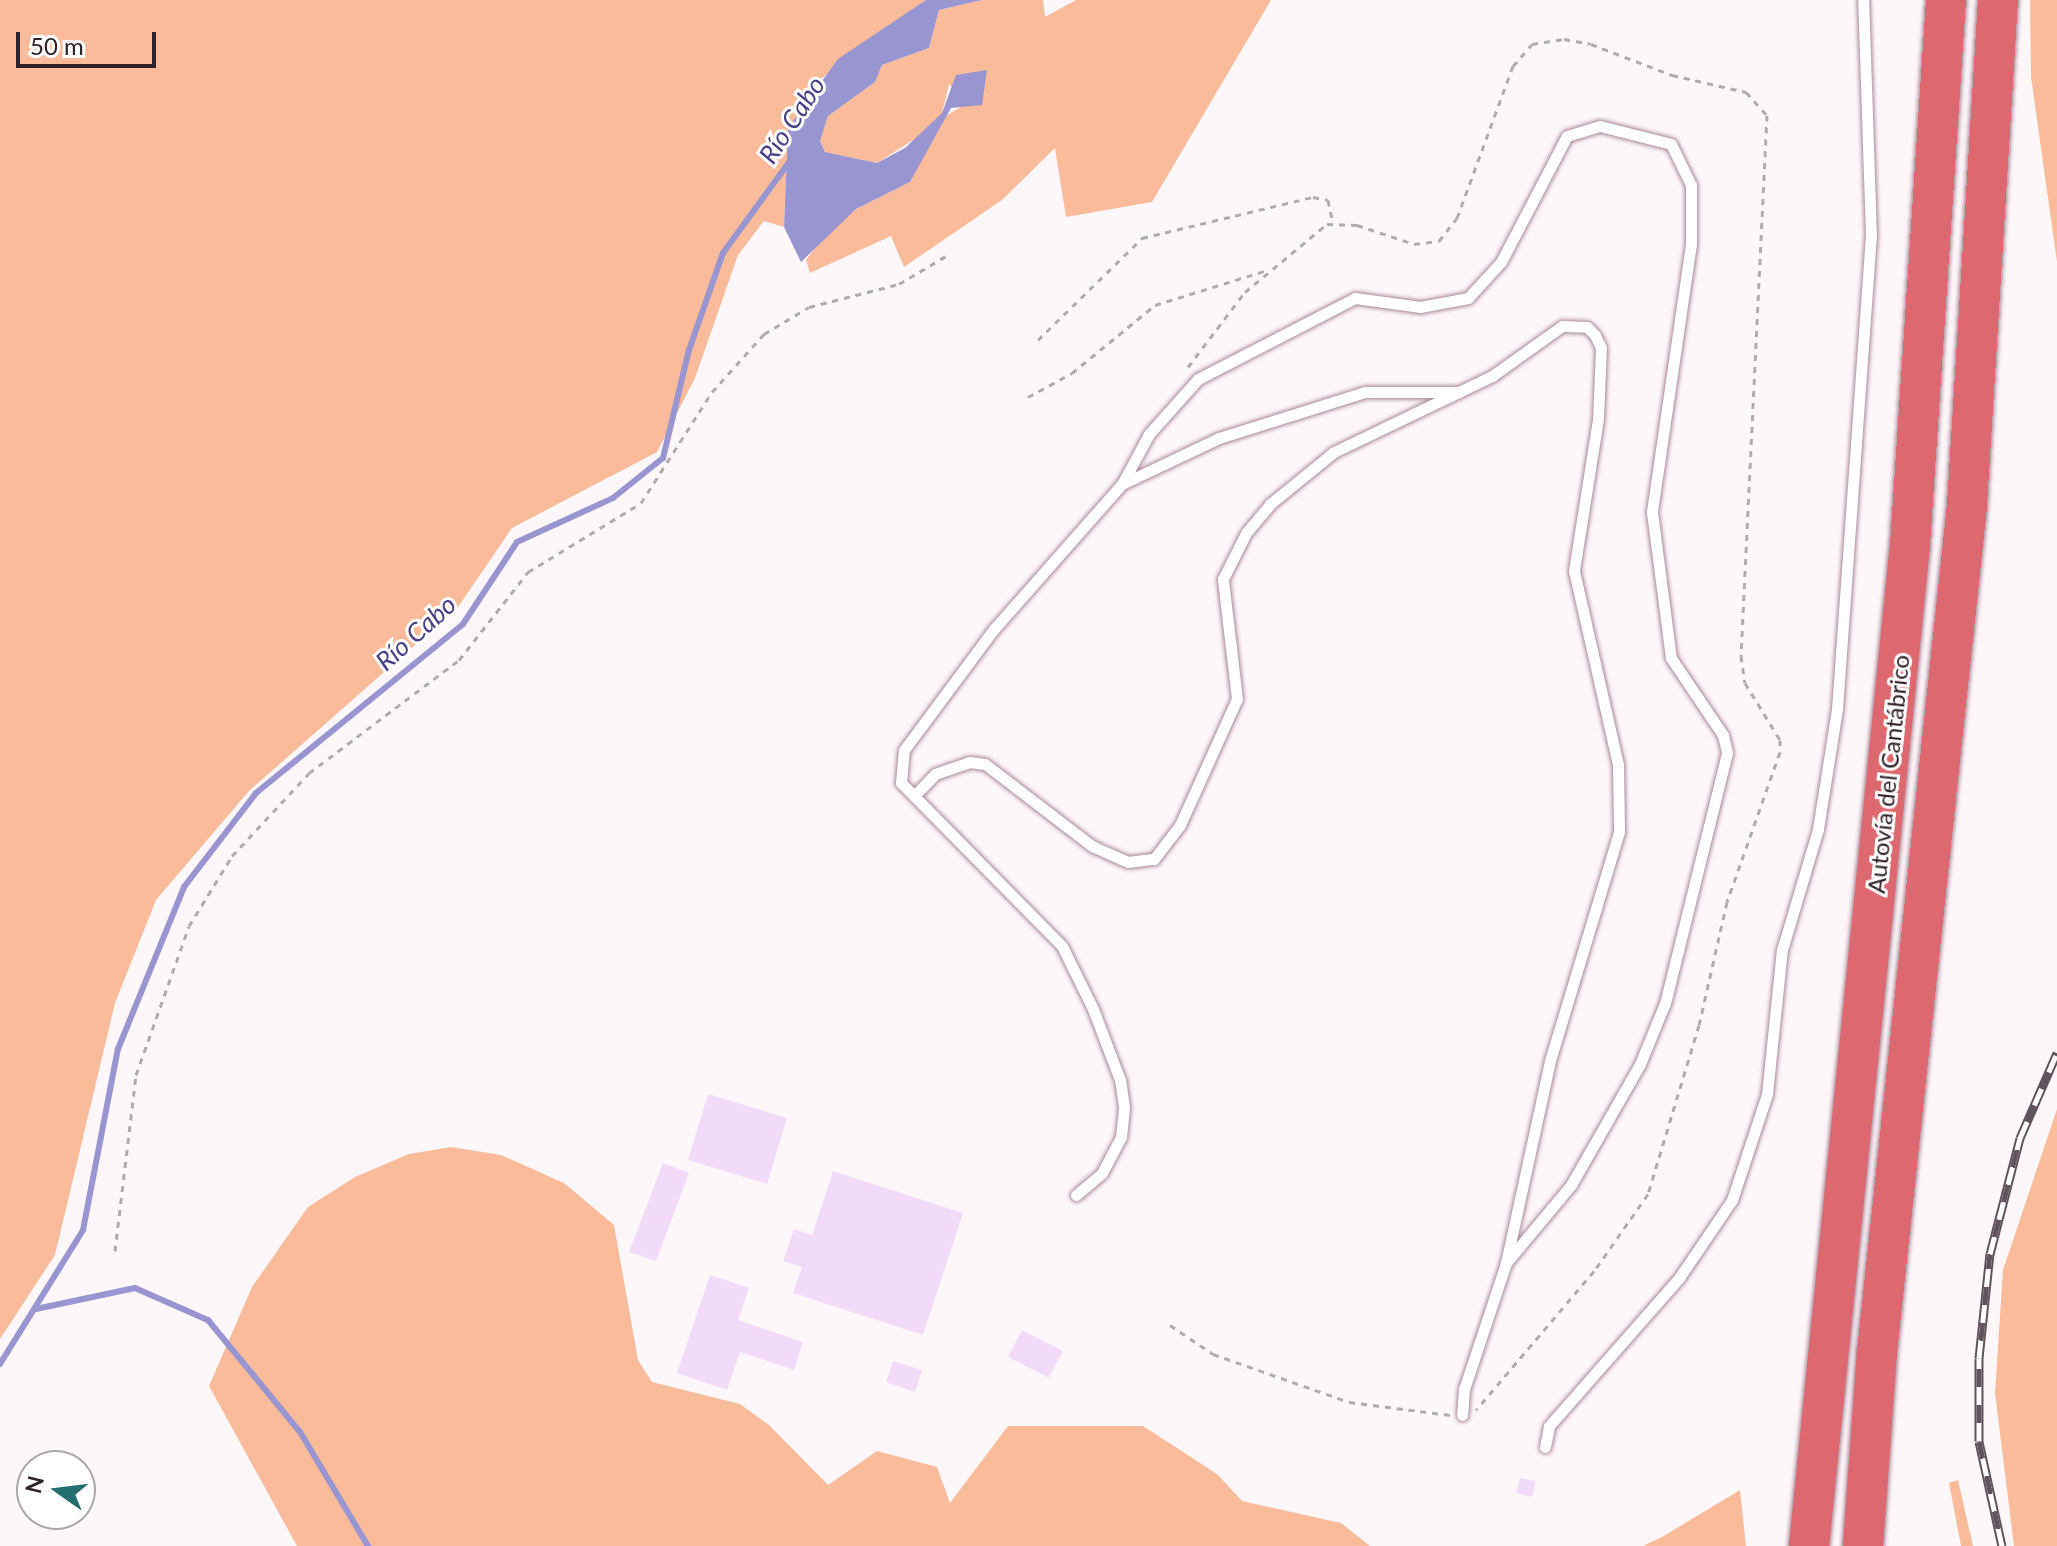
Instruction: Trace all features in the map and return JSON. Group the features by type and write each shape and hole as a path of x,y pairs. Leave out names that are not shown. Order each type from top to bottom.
{"highway":[{"name":"Autovía del Cantábrico","path":"1809,1546 1910,545 1946,0"},
{"path":"1863,1546 1877,1352 1967,505 1998,0"},
{"path":"1872,1546 1877,1352"}],"lane":[{"path":"1545,1447 1549,1426 1679,1278 1732,1200 1767,1094 1785,935 1818,829 1837,709 1871,236 1863,0"},
{"path":"1076,1195 1102,1173 1121,1137 1124,1107 1120,1080 1093,1009 1062,946 901,783 904,750 994,629 1122,484 1172,403 1198,379 1338,303 1368,298 1449,307 1468,298 1501,262 1554,153 1580,128 1651,136 1683,158 1691,185 1691,244 1652,512 1671,658 1723,735 1727,753 1665,1003 1640,1064 1571,1185 1506,1263"},
{"path":"914,796 935,774 969,762 985,764 1092,846 1128,862 1154,859 1180,825 1237,699 1221,595 1228,564 1246,533 1297,477 1334,452 1460,392 1562,326 1587,327 1601,348 1598,419 1574,571 1618,765 1619,832 1546,1075 1506,1263 1464,1389 1462,1415"},
{"path":"1122,484 1219,438 1365,392 1460,392"}],"path":[{"path":"1170,1325 1213,1354 1349,1402 1398,1413 1462,1415 1482,1405 1594,1271 1648,1194 1699,1025 1727,902 1780,752 1780,740 1745,683 1741,656 1767,115 1746,92 1672,75 1591,44 1546,39 1532,44 1513,66 1457,218 1439,241 1414,244 1333,223"},
{"path":"1038,340 1142,238 1313,197 1328,200 1333,223"},
{"path":"1172,403 1193,357 1266,271 1333,223"},
{"path":"115,1251 136,1075 189,926 232,856 317,765 459,660 528,572 641,503 712,392 764,334 809,307 899,284 946,256"},
{"path":"1028,397 1072,373 1155,305 1266,271"}],"shaded area":[{"path":"0,0 926,0 818,81 810,104 788,128 784,227 764,221 738,255 695,378 657,452 512,528 458,607 249,791 156,900 115,1003 55,1255 0,1339"},
{"path":"926,0 982,0 939,10 929,48 882,65 875,82 828,116 820,141 825,152 877,163 905,148 942,113 956,75 987,70 982,105 951,108 910,182 856,209 801,262 784,227 788,128 838,59"},
{"path":"982,0 1043,0 1045,17 1076,0 1271,0 1152,202 1066,217 1055,148 1002,200 904,267 891,236 810,273 806,260 822,239 856,209 910,182 939,120 964,105 949,84 942,113 924,133 877,163 825,152 820,141 828,116 875,82 882,65 929,48 939,10"},
{"path":"2030,0 2057,0 2057,262 2031,77"},
{"path":"2057,1109 2057,1546 2014,1546 1995,1393 2003,1270"},
{"path":"451,1147 501,1155 564,1183 614,1225 638,1360 652,1382 740,1404 769,1425 828,1485 877,1451 937,1467 950,1503 1008,1426 1143,1426 1217,1474 1242,1501 1341,1523 1370,1546 297,1546 209,1386 252,1287 308,1207 355,1177 409,1154"},
{"path":"1958,1480 1973,1546 1961,1546 1949,1483"},
{"path":"1740,1490 1746,1546 1643,1546 1662,1537"}],"building":[{"path":"708,1094 787,1118 767,1184 688,1160"},
{"path":"663,1163 689,1173 656,1261 629,1252"},
{"path":"833,1171 963,1213 923,1335 793,1293 802,1267 783,1261 794,1229 812,1235"},
{"path":"710,1275 749,1288 738,1320 803,1342 794,1370 740,1352 727,1390 677,1373"},
{"path":"1022,1330 1063,1351 1049,1378 1008,1357"},
{"path":"893,1361 922,1370 915,1392 886,1382"},
{"path":"1520,1478 1536,1481 1532,1497 1516,1493"}],"waterway":[{"name":"Río Cabo","path":"0,1364 83,1230 118,1049 184,887 256,793 463,624 517,542 613,498 663,458 689,350 723,253 789,162"},
{"path":"36,1309 135,1288 208,1320 300,1432 368,1546"}],"railway":[{"path":"2002,1546 1979,1441 1979,1358 1990,1254 2020,1138 2057,1053"}]}
